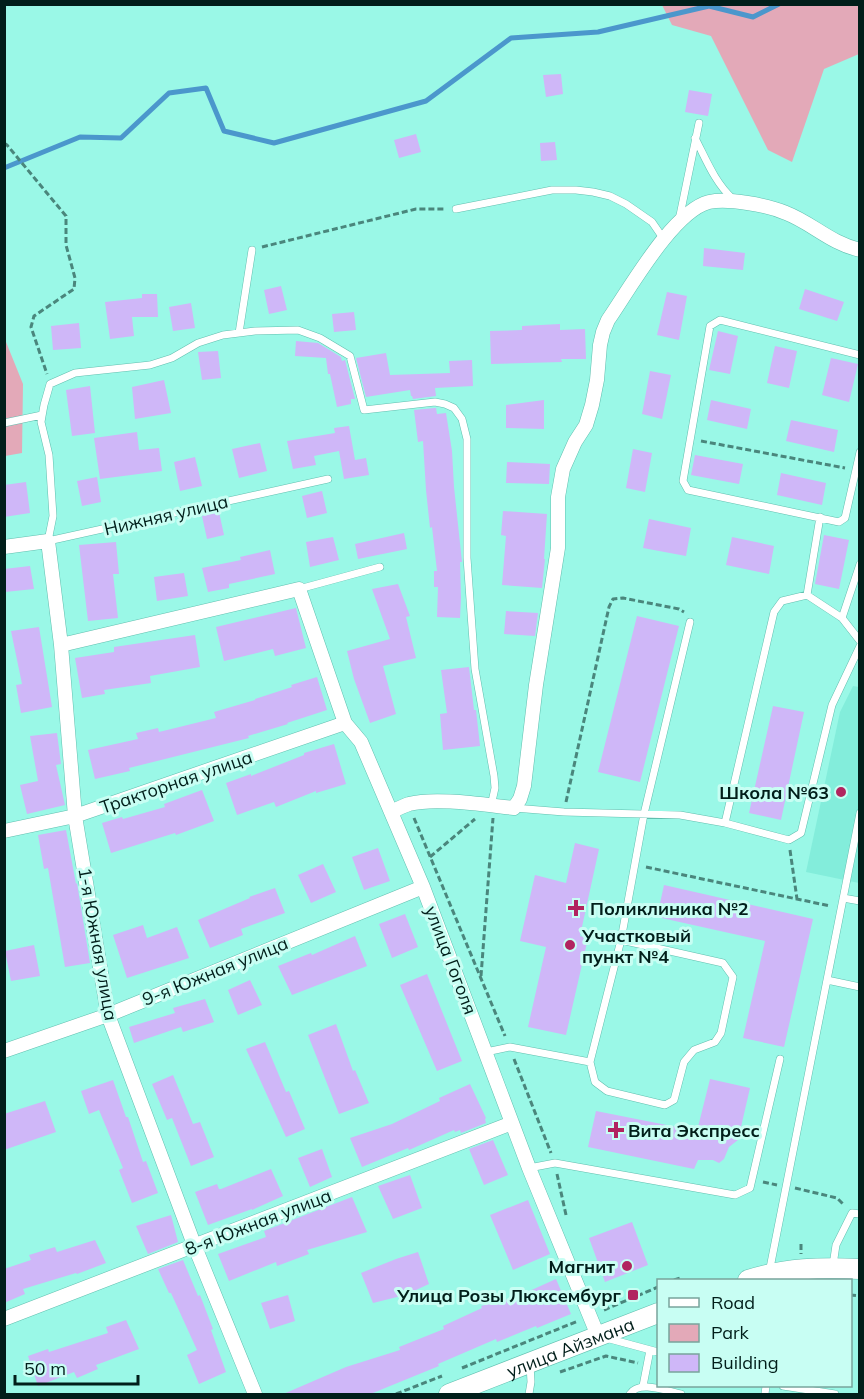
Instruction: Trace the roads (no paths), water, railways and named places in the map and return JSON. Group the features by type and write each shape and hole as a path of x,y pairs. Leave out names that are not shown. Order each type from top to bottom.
{"street":[{"path":"391,812 409,804 424,802 514,808 520,799 524,786 536,685 558,548 558,497 563,469 575,442 586,425 592,405 603,332 608,320 663,238 694,209 707,202 721,201 757,205 784,212 830,239 860,249"},
{"name":"Нижняя улица","path":"4,547 48,541"},
{"name":"1-я Южная улица","path":"48,541 61,645 75,816 108,1015 195,1246 255,1395"},
{"path":"61,645 299,589"},
{"name":"улица Гоголя","path":"299,589 345,723 361,741 423,886 529,1168 598,1336"},
{"name":"Тракторная улица","path":"4,831 75,816 345,723"},
{"name":"9-я Южная улица","path":"4,1051 108,1015 423,886"},
{"name":"8-я Южная улица","path":"4,1319 512,1123"},
{"path":"771,1277 833,1267 860,1269"},
{"name":"улица Айзмана","path":"448,1395 531,1372 598,1336 657,1313"}],"lane":[{"path":"679,223 699,123"},
{"path":"695,138 726,193 738,202"},
{"path":"456,209 552,190 593,192 626,204 652,222 663,238"},
{"path":"239,333 252,250"},
{"path":"860,355 720,320 710,326 682,481 688,490 839,522 845,518 860,452"},
{"path":"48,541 53,516 49,455 41,422 42,415 50,384 75,373 150,365 172,358 198,343 223,335 298,330 320,338 350,356 364,410 435,402 454,408 462,419 467,439 467,558 474,658 494,776 495,788 491,806"},
{"path":"4,423 42,415"},
{"name":"Нижняя улица","path":"48,541 328,479"},
{"path":"807,595 820,518"},
{"path":"842,618 860,564"},
{"path":"299,589 380,567"},
{"path":"725,823 774,612 783,601 807,595 842,618 860,641"},
{"path":"621,940 723,963 733,977 721,1033 715,1042 694,1050 684,1062 674,1100 665,1105 607,1091 595,1082 590,1062 621,940 644,814 690,622"},
{"path":"514,808 564,812 680,815 725,823 789,840 801,832 832,705 860,646"},
{"path":"771,1277 786,1186 860,813"},
{"path":"843,898 860,901"},
{"path":"827,980 860,987"},
{"path":"486,1052 510,1047 590,1062"},
{"path":"529,1168 555,1163 735,1195 750,1188 780,1059"},
{"path":"833,1267 836,1245 856,1214"},
{"path":"598,1336 657,1352"},
{"path":"643,1386 650,1350"},
{"path":"529,1395 531,1372"},
{"path":"630,1395 631,1391 643,1386 681,1395"},
{"path":"789,1387 835,1395"}],"waterway":[{"path":"4,168 80,137 121,138 169,93 206,88 224,131 274,143 426,101 511,38 598,32 709,6 753,17 779,4"}],"place":[{"name":"Школа №63","path":"841,792"},
{"name":"Поликлиника №2","path":"576,908"},
{"name":"Участковый пункт №4","path":"570,945"},
{"name":"Вита Экспресс","path":"616,1130"},
{"name":"Магнит","path":"627,1266"},
{"name":"Улица Розы Люксембург","path":"633,1295"}]}
